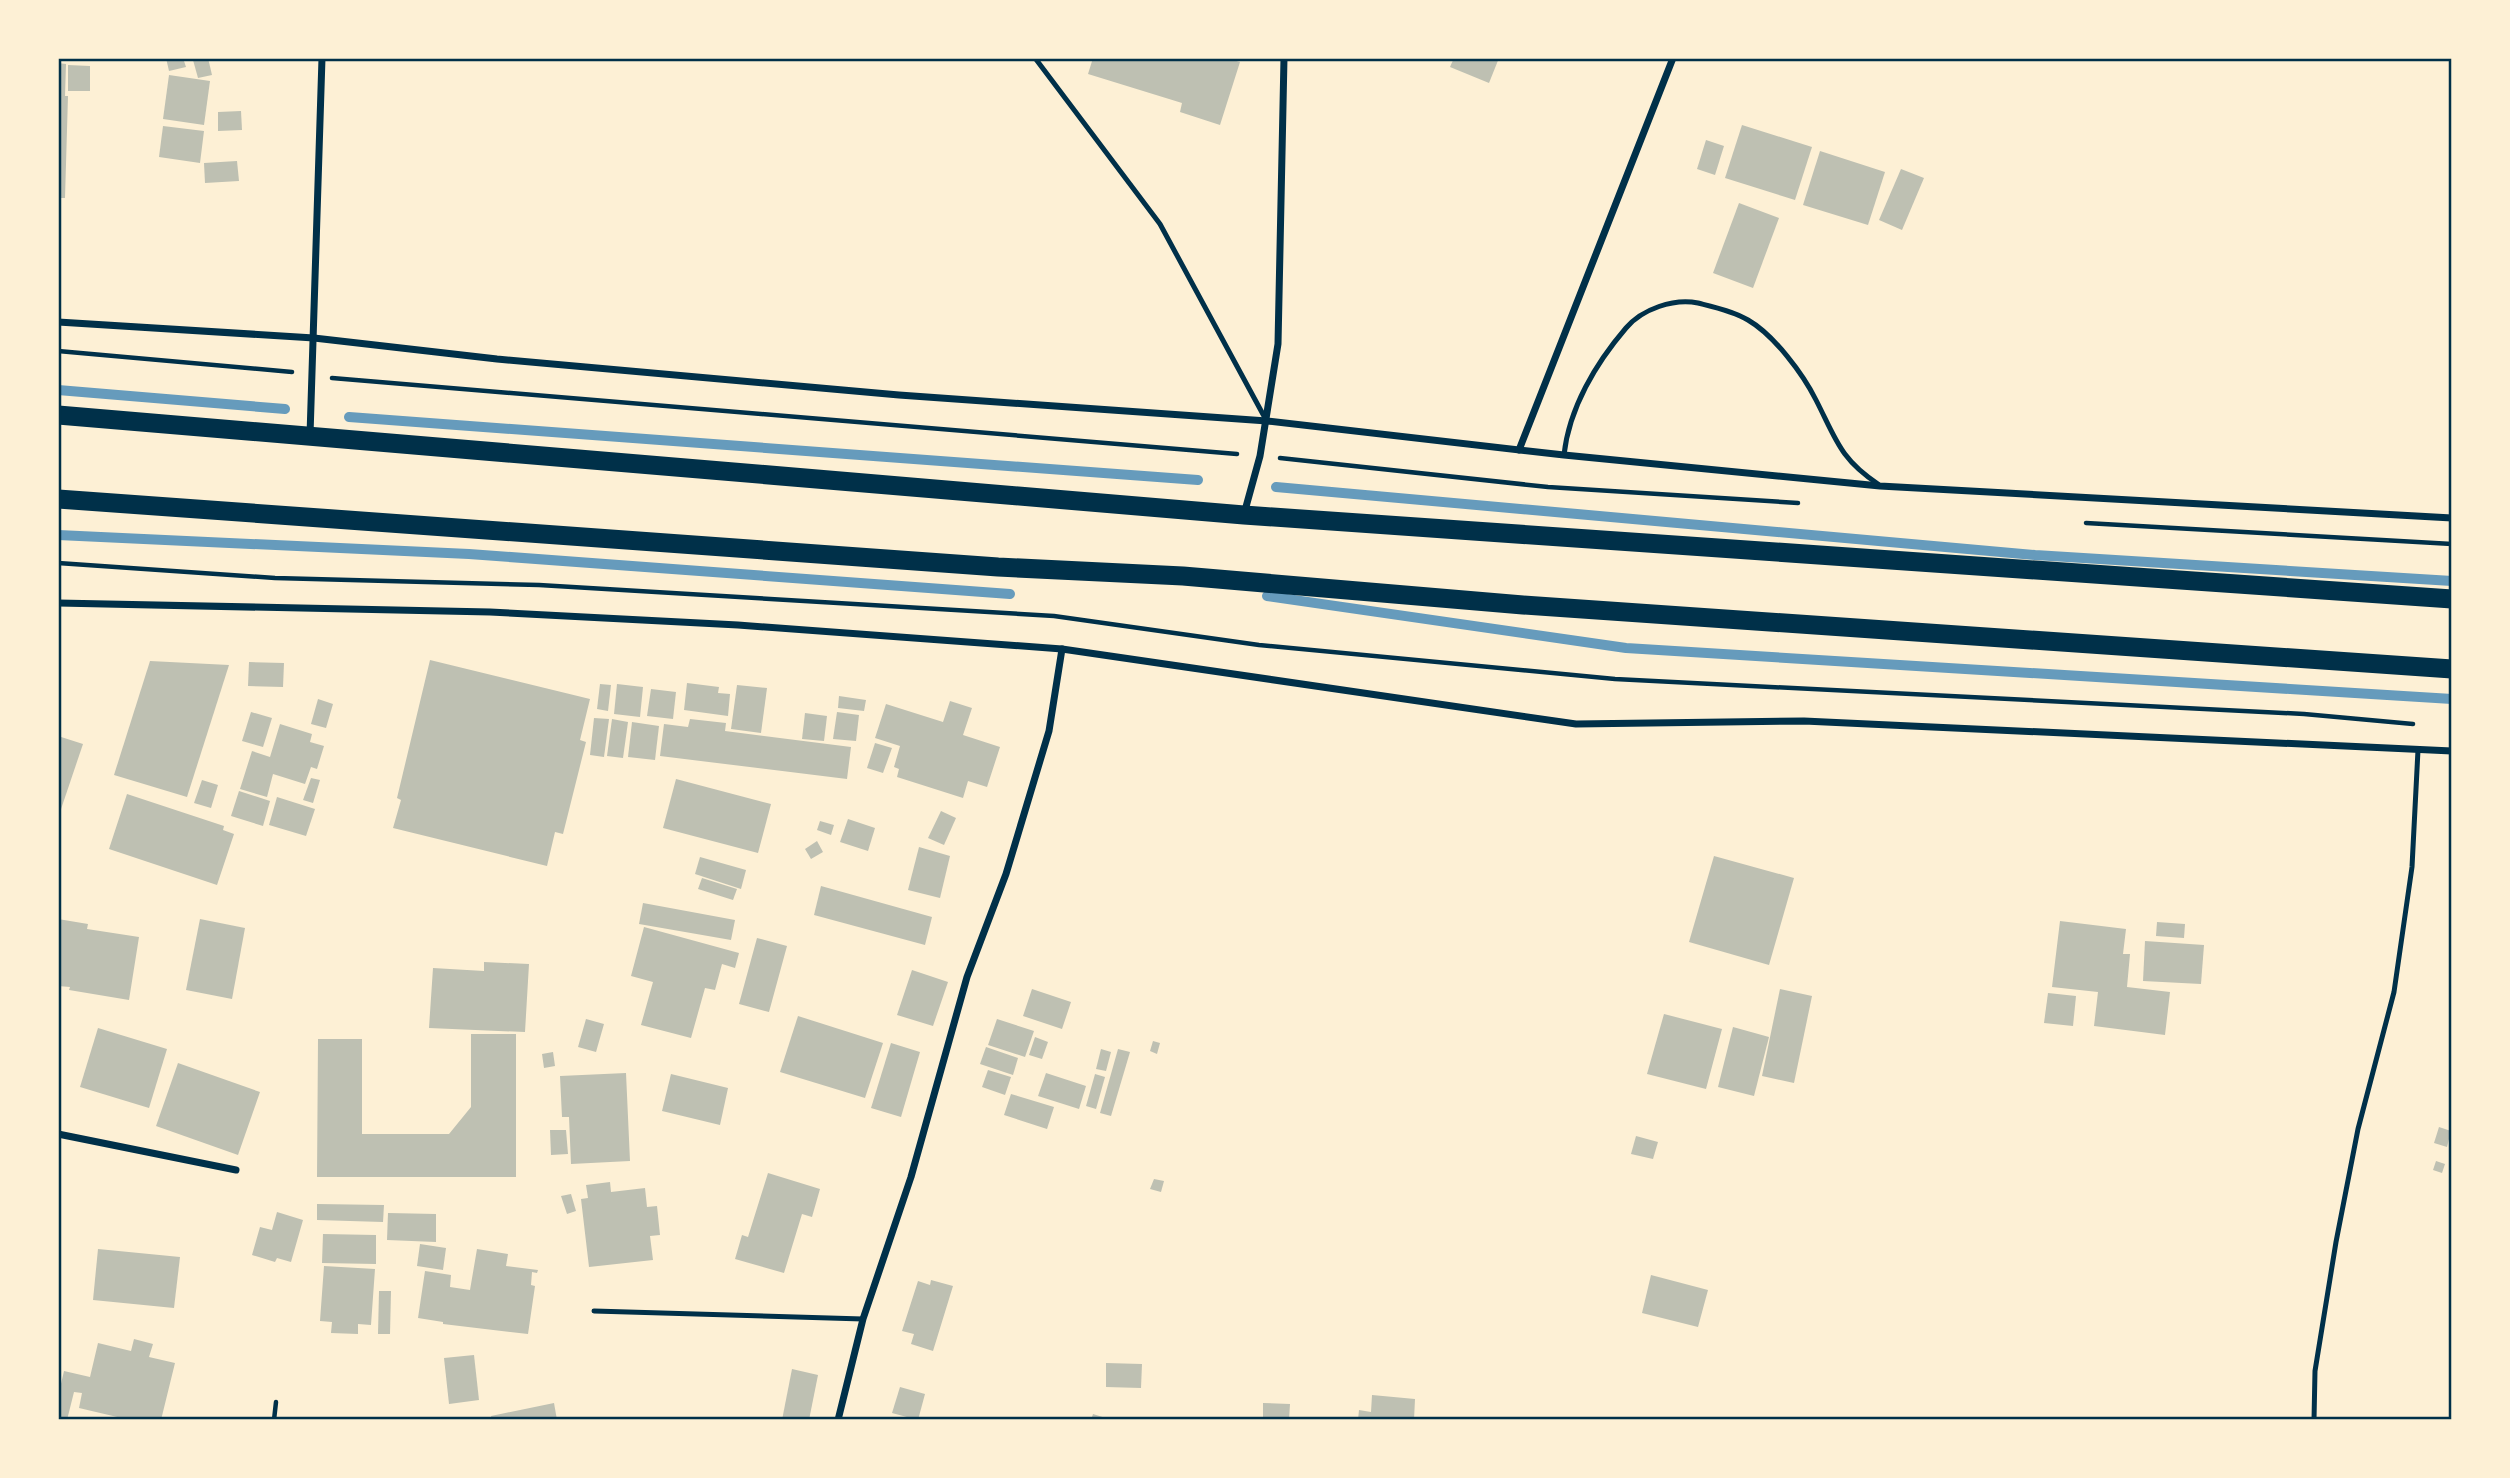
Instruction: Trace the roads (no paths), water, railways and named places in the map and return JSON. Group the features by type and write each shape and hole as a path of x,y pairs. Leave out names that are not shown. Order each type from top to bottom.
{"highway":[{"path":"58,415 1244,514 2452,599"},
{"path":"58,499 998,567 1183,576 1523,605 2452,669"}],"street":[{"path":"310,435 322,58"},
{"path":"1244,514 1267,421 1278,344 1284,58"},
{"path":"1520,450 1673,58"},
{"path":"58,322 314,338 497,359 899,396 1267,421 1564,455 1880,486 2452,518"},
{"path":"58,603 490,612 738,625 1062,649 1576,724 1804,721 2452,751"},
{"path":"838,1420 863,1319 911,1177 967,977 1006,874 1045,744 1062,649"},
{"path":"58,1134 236,1170"}],"lane":[{"path":"1035,58 1160,224 1267,421"},
{"path":"1564,455 1571,421 1612,345 1635,317 1681,300 1714,307 1749,320 1787,356 1816,398 1836,445 1854,468 1880,486"},
{"path":"2315,1420 2315,1371 2336,1242 2358,1129 2394,992 2412,867 2418,750"},
{"path":"594,1311 863,1319"}],"waterway":[{"path":"58,390 285,409"},
{"path":"349,417 1198,480"},
{"path":"1276,487 2035,555 2452,581"},
{"path":"58,535 469,554 1010,594"},
{"path":"1267,596 1626,648 2452,699"}]}
